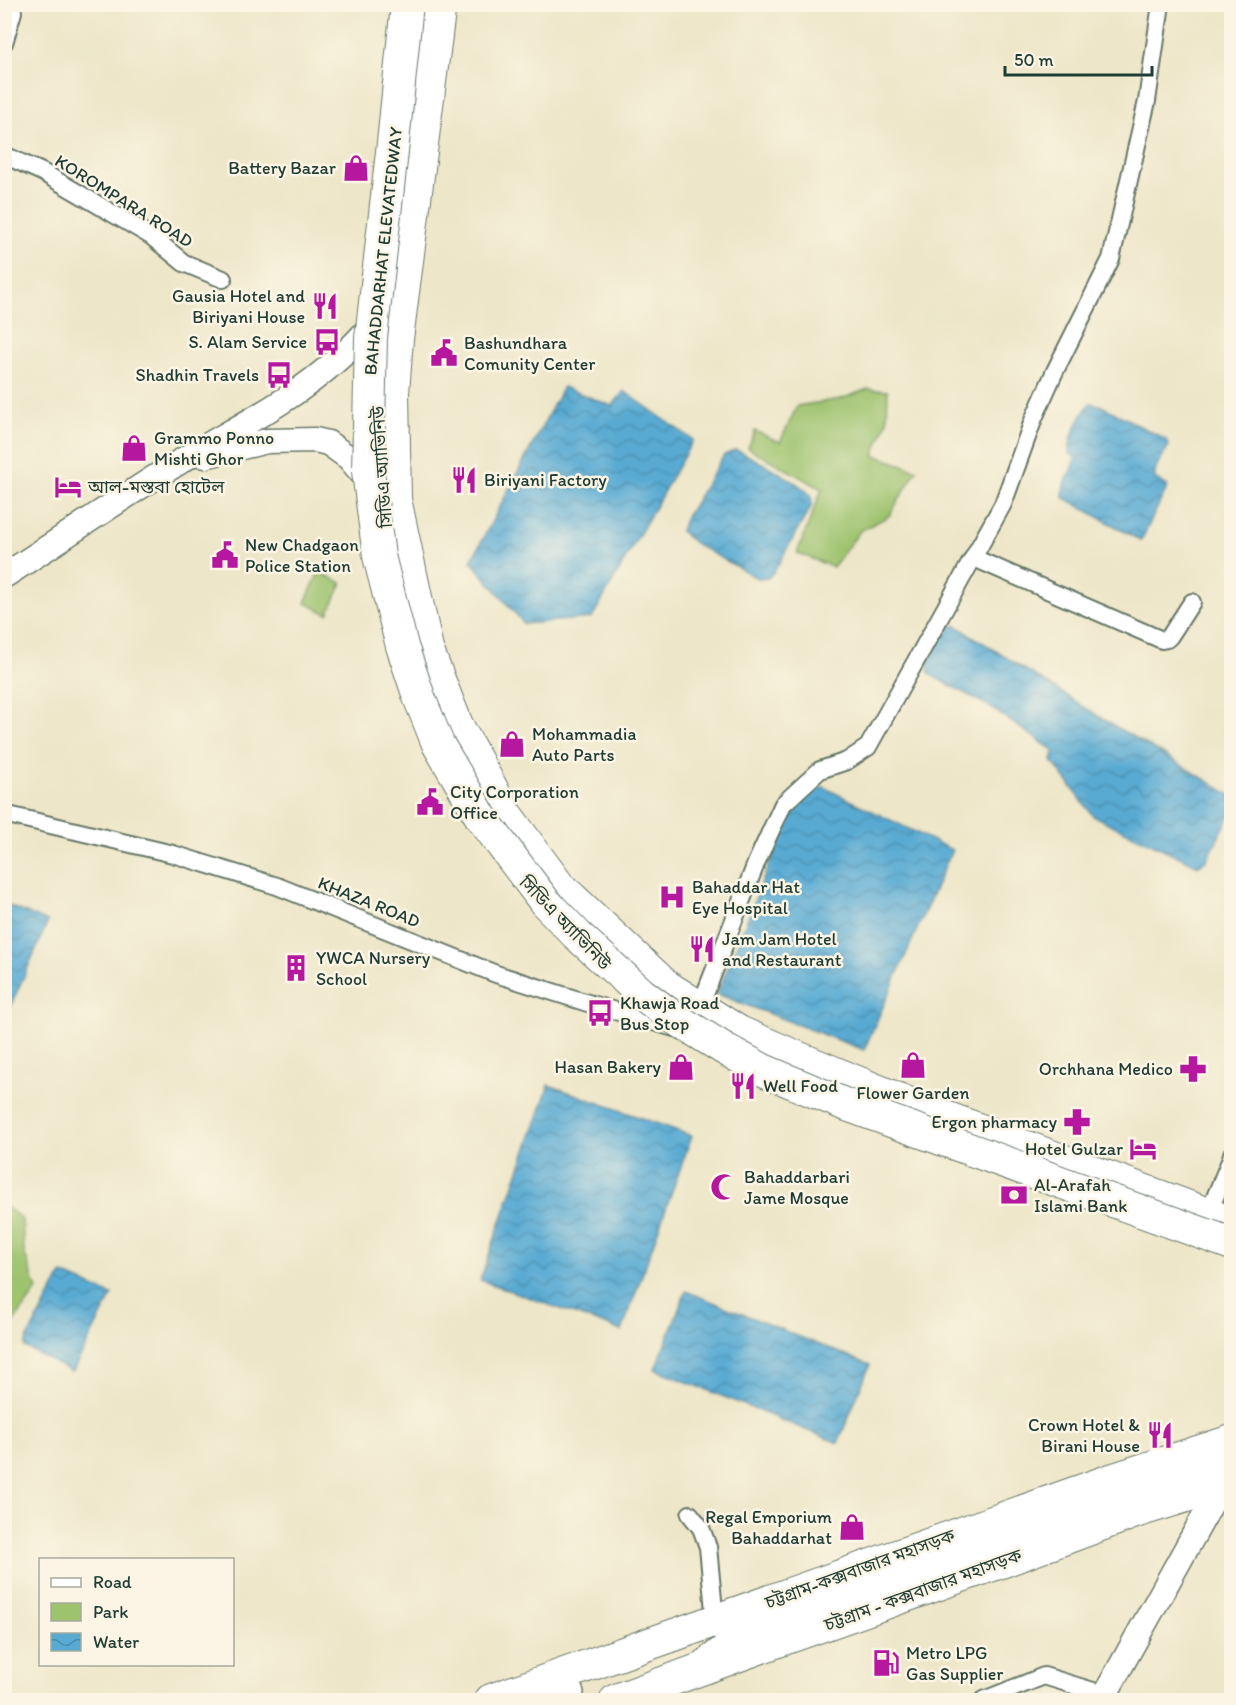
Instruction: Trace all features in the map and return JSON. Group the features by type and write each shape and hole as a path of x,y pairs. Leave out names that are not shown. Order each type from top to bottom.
{"highway":[{"name":"সিডিএ অ্যাভিনিউ","path":"399,4 386,251 378,344 376,429 381,496 399,612 434,725 518,875 581,944 642,998 694,1020 813,1095 1217,1225 1232,1250"},
{"name":"BAHADDARHAT ELEVATEDWAY","path":"407,4 371,338 368,471 380,556 405,656 438,744 481,817 539,894 577,935 642,994 673,1017 723,1048 771,1074 844,1104 1232,1244"},
{"name":"BAHADDARHAT ELEVATEDWAY","path":"426,4 387,398 387,464 391,509 418,634 430,669 453,726 479,779 522,848 561,897 656,986 699,1015 755,1047 817,1074 1023,1148 1217,1225"},
{"name":"সিডিএ অ্যাভিনিউ","path":"440,4 397,339 393,393 394,499 428,650 457,724 505,813 559,886 666,986 694,1020"},
{"name":"চট্টগ্রাম-কক্সবাজার মহাসড়ক","path":"491,1701 1108,1480 1232,1441"},
{"name":"চট্টগ্রাম - কক্সবাজার মহাসড়ক","path":"616,1701 1004,1561 1228,1476"}],"main road":[{"path":"4,576 182,460 248,424 318,378 355,345 370,328 381,309"},
{"path":"182,460 267,441 315,440 328,443 349,458 381,496"},
{"path":"673,1636 730,1626 1232,1446"},
{"path":"1104,1698 1228,1476"},
{"path":"532,1701 570,1693 557,1701"}],"street":[{"path":"694,1020 757,861 783,804 820,770 847,761 868,747 1003,504 1034,418 1111,259 1147,101 1161,4"},
{"path":"4,8 13,12 4,43"},
{"name":"KOROMPARA ROAD","path":"4,155 42,172 151,236 184,263 223,279"},
{"path":"977,551 1162,640 1170,636 1192,602"},
{"name":"KHAZA ROAD","path":"4,813 174,854 277,886 496,974 591,1004 694,1020"},
{"path":"1217,1225 1232,1154"},
{"path":"690,1514 700,1528 708,1547 715,1621"},
{"path":"984,1701 1044,1676 1104,1698"}],"green space":[{"path":"868,389 888,391 887,421 874,455 917,470 889,516 860,531 833,567 797,553 822,489 748,448 755,431 780,442 797,406 841,399"},
{"path":"319,572 342,583 328,614 305,603"},
{"path":"5,1206 22,1219 24,1252 37,1290 13,1323 5,1329"}],"water":[{"path":"563,387 612,406 624,391 693,440 592,618 524,624 471,561"},
{"path":"1090,403 1100,405 1167,440 1169,445 1157,466 1155,475 1155,479 1168,486 1141,541 1063,497 1063,489 1076,458 1069,453 1071,440 1079,420"},
{"path":"736,450 787,478 805,490 812,499 812,505 775,570 768,578 759,579 697,545 680,531 686,517 724,455"},
{"path":"951,625 957,626 1106,721 1231,795 1229,818 1206,861 1198,866 1093,816 1052,761 1054,751 985,704 932,676 928,671 928,662"},
{"path":"823,787 952,850 864,1050 717,994 796,797"},
{"path":"5,904 48,922 5,1019"},
{"path":"549,1085 692,1136 622,1331 480,1280"},
{"path":"63,1274 112,1295 73,1371 25,1347 26,1341"},
{"path":"686,1291 870,1365 838,1443 655,1369"}],"place":[{"name":"Battery Bazar","path":"356,168"},
{"name":"Gausia Hotel and Biriyani House","path":"325,306"},
{"name":"S. Alam Service","path":"327,342"},
{"name":"Bashundhara Comunity Center","path":"444,353"},
{"name":"Shadhin Travels","path":"279,375"},
{"name":"Grammo Ponno Mishti Ghor","path":"134,448"},
{"name":"Biriyani Factory","path":"464,480"},
{"name":"আল-মস্তবা হোটেল","path":"68,487"},
{"name":"New Chadgaon Police Station","path":"225,555"},
{"name":"Mohammadia Auto Parts","path":"512,744"},
{"name":"City Corporation Office","path":"430,802"},
{"name":"Bahaddar Hat Eye Hospital","path":"672,897"},
{"name":"Jam Jam Hotel and Restaurant","path":"702,949"},
{"name":"YWCA Nursery School","path":"296,968"},
{"name":"Khawja Road Bus Stop","path":"600,1013"},
{"name":"Flower Garden","path":"913,1065"},
{"name":"Hasan Bakery","path":"681,1067"},
{"name":"Orchhana Medico","path":"1193,1069"},
{"name":"Well Food","path":"743,1086"},
{"name":"Ergon pharmacy","path":"1077,1122"},
{"name":"Hotel Gulzar","path":"1143,1149"},
{"name":"Bahaddarbari Jame Mosque","path":"724,1187"},
{"name":"Al-Arafah Islami Bank","path":"1014,1195"},
{"name":"Crown Hotel & Birani House","path":"1160,1435"},
{"name":"Regal Emporium Bahaddarhat","path":"852,1527"},
{"name":"Metro LPG Gas Supplier","path":"886,1663"}]}
